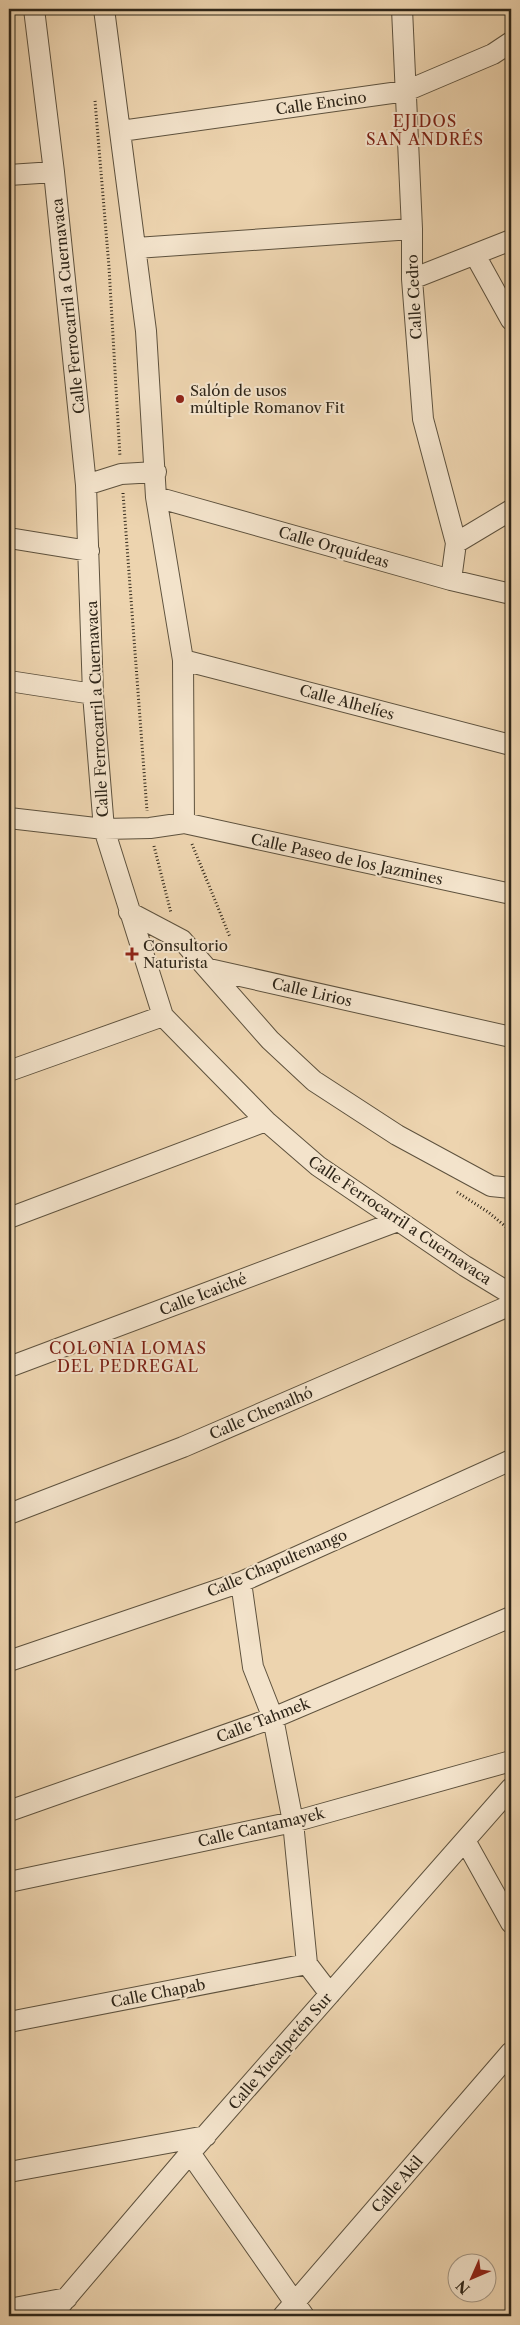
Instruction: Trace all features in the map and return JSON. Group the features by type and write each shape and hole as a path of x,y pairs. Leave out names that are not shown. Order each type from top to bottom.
{"street":[{"name":"Calle Ferrocarril a Cuernavaca","path":"34,9 54,172 86,485 93,694 104,829 163,1016 266,1121 318,1166 398,1221 511,1294"},
{"path":"9,818 104,829 150,828 184,823 183,660 156,497 156,472 146,332 104,9"},
{"name":"Calle Cedro","path":"402,9 412,229 412,279 423,419 456,543 451,580"},
{"name":"Calle Encino","path":"121,131 406,91 493,54 511,42"},
{"path":"9,175 54,172"},
{"path":"136,248 412,229"},
{"path":"412,279 511,240"},
{"path":"475,255 511,320"},
{"path":"86,485 121,474 156,472"},
{"name":"Calle Orquídeas","path":"156,497 451,580 511,594"},
{"path":"456,543 511,510"},
{"path":"9,538 89,551"},
{"name":"Calle Alhelíes","path":"183,660 511,745"},
{"path":"9,681 93,694"},
{"name":"Calle Paseo de los Jazmines","path":"184,823 511,894"},
{"path":"129,912 182,940 270,1040 314,1081 397,1135 491,1186 511,1188"},
{"name":"Calle Lirios","path":"209,969 511,1037"},
{"path":"9,1071 163,1016"},
{"path":"9,1218 266,1121"},
{"name":"Calle Icaiché","path":"9,1367 398,1221"},
{"name":"Calle Chenalhó","path":"9,1514 183,1447 511,1305"},
{"name":"Calle Chapultenango","path":"9,1661 241,1582 511,1460"},
{"path":"241,1582 253,1667 273,1718 293,1822 308,1964 330,1994"},
{"name":"Calle Tahmek","path":"9,1811 273,1718 511,1617"},
{"name":"Calle Cantamayek","path":"9,1882 293,1822 511,1760"},
{"name":"Calle Yucalpetén Sur","path":"51,2316 190,2153 466,1842 511,1788"},
{"path":"466,1842 511,1923"},
{"name":"Calle Chapab","path":"9,2022 308,1964"},
{"name":"Calle Akil","path":"294,2312 511,2052"},
{"path":"9,2172 206,2136"},
{"path":"190,2153 294,2312"},
{"path":"9,2309 67,2298"}],"path":[{"path":"184,823 230,938"}],"place":[{"name":"Salón de usos múltiple Romanov Fit","path":"180,399"},
{"name":"Consultorio Naturista","path":"132,954"}],"district":[{"name":"EJIDOS SAN ANDRÉS","path":"425,130"},
{"name":"COLONIA LOMAS DEL PEDREGAL","path":"128,1357"}]}
